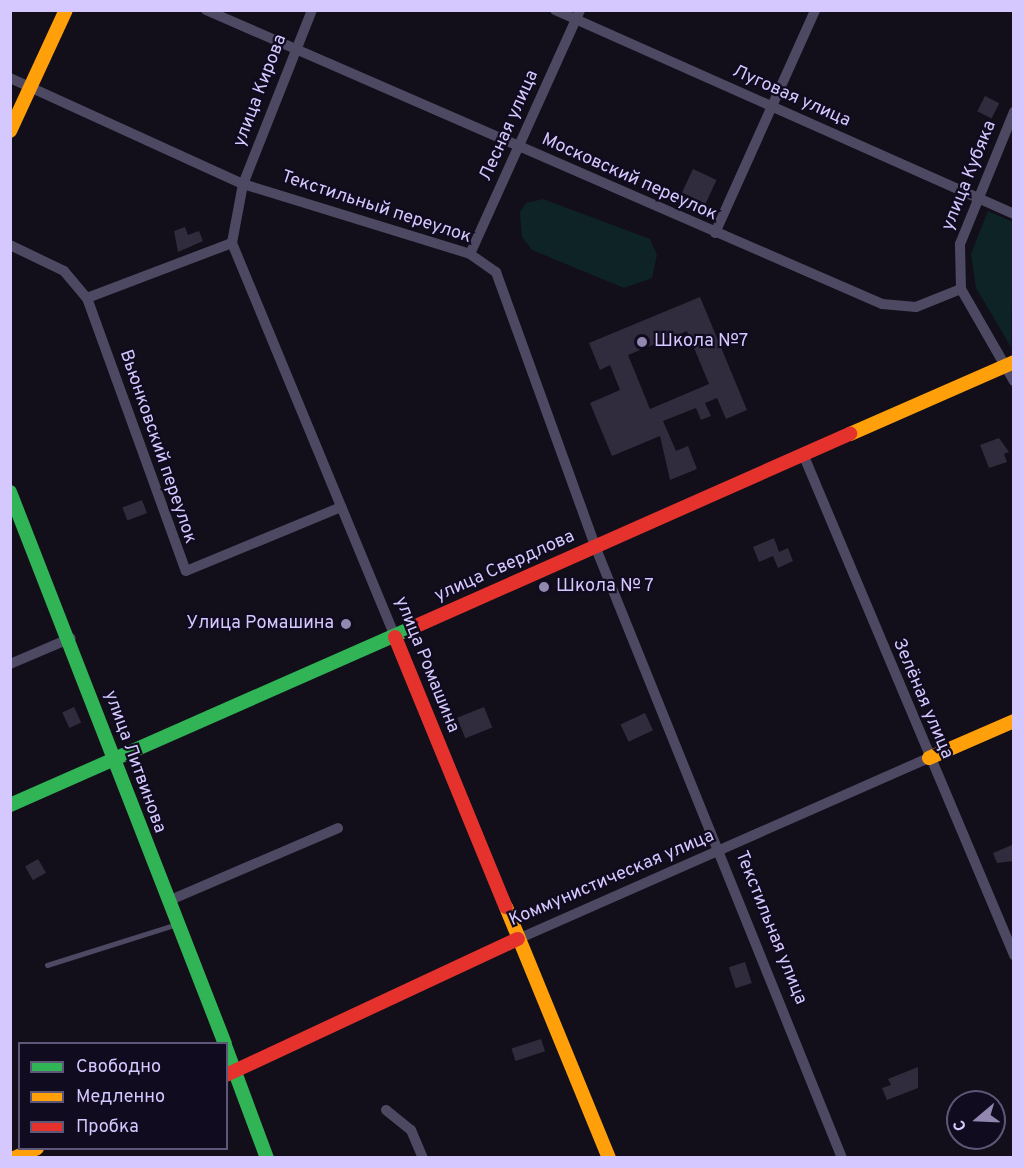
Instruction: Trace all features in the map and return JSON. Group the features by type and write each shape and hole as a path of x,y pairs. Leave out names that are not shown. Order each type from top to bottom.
{"main road":[{"path":"10,131 66,10"},
{"name":"улица Свердлова","path":"10,805 112,758 395,637 595,546 1010,364"},
{"name":"улица Литвинова","path":"10,492 16,519 71,638 112,758 224,1042"},
{"name":"улица Ромашина","path":"395,637 609,1158"},
{"name":"Коммунистическая улица","path":"929,758 1014,721"},
{"name":"Коммунистическая улица","path":"231,1073 518,939"},
{"path":"228,1058 231,1073 267,1158"},
{"path":"14,1158 34,1150"}],"street":[{"name":"Московский переулок","path":"206,10 882,304 916,307 961,289"},
{"name":"улица Кирова","path":"243,184 293,49 312,10"},
{"name":"Луговая улица","path":"555,10 578,15 772,106 1014,214"},
{"path":"715,233 814,10"},
{"name":"Лесная улица","path":"470,254 578,15"},
{"name":"Текстильный переулок","path":"10,78 243,184 470,254 496,272 595,546"},
{"name":"улица Кубяка","path":"961,289 960,244 976,197 1014,112"},
{"path":"87,298 232,243 243,184"},
{"name":"улица Ромашина","path":"232,243 395,637"},
{"name":"Вьюнковский переулок","path":"10,245 64,271 87,298 186,571 341,507"},
{"path":"961,289 1010,364 1014,381"},
{"name":"Зелёная улица","path":"803,454 929,758 1014,955"},
{"name":"Текстильная улица","path":"595,546 721,852 842,1158"},
{"path":"10,664 71,638"},
{"name":"Коммунистическая улица","path":"518,939 721,852 929,758"},
{"path":"168,901 338,828"},
{"path":"386,1110 411,1130 423,1158"}],"lane":[{"path":"47,965 177,924"}],"green space":[{"path":"543,199 650,239 657,255 652,278 624,288 532,250 522,237 520,212 526,203"},
{"path":"988,211 1013,222 1011,347 976,288 971,254"}],"building":[{"path":"985,96 999,103 992,118 977,111"},
{"path":"693,169 717,180 706,204 682,193"},
{"path":"185,227 188,235 199,231 203,241 178,252 174,231"},
{"path":"700,297 747,410 726,419 717,398 705,403 711,416 701,420 696,408 663,421 676,451 688,446 697,469 670,480 660,436 612,456 590,403 620,390 610,365 600,370 589,343","holes":["687,331 709,384 650,409 628,355"]},
{"path":"999,438 1009,452 1004,454 1007,462 989,468 980,445"},
{"path":"142,500 147,513 127,521 122,508"},
{"path":"774,538 779,552 788,548 793,561 778,568 773,556 759,562 753,547"},
{"path":"74,707 81,722 69,728 62,712"},
{"path":"484,707 492,727 465,738 457,718"},
{"path":"645,713 653,730 629,742 621,724"},
{"path":"1012,845 1014,861 997,863 993,853"},
{"path":"38,859 46,873 33,880 25,866"},
{"path":"745,962 752,983 736,988 729,967"},
{"path":"541,1039 545,1051 516,1061 512,1049"},
{"path":"918,1067 918,1088 887,1100 882,1088 891,1085 888,1079"}],"traffic: fast":[{"path":"10,492 224,1042"},
{"path":"10,805 416,626"},
{"path":"228,1053 267,1158"}],"traffic: slow":[{"path":"10,131 66,10"},
{"path":"850,434 1014,362"},
{"path":"929,758 1014,721"},
{"path":"506,907 609,1158"},
{"path":"14,1158 32,1150"}],"traffic: jam":[{"path":"416,626 850,434"},
{"path":"395,637 506,907"},
{"path":"228,1074 518,939"}],"place":[{"name":"Школа №7","path":"642,342"},
{"name":"Школа № 7","path":"544,587"},
{"name":"Улица Ромашина","path":"346,624"}]}
